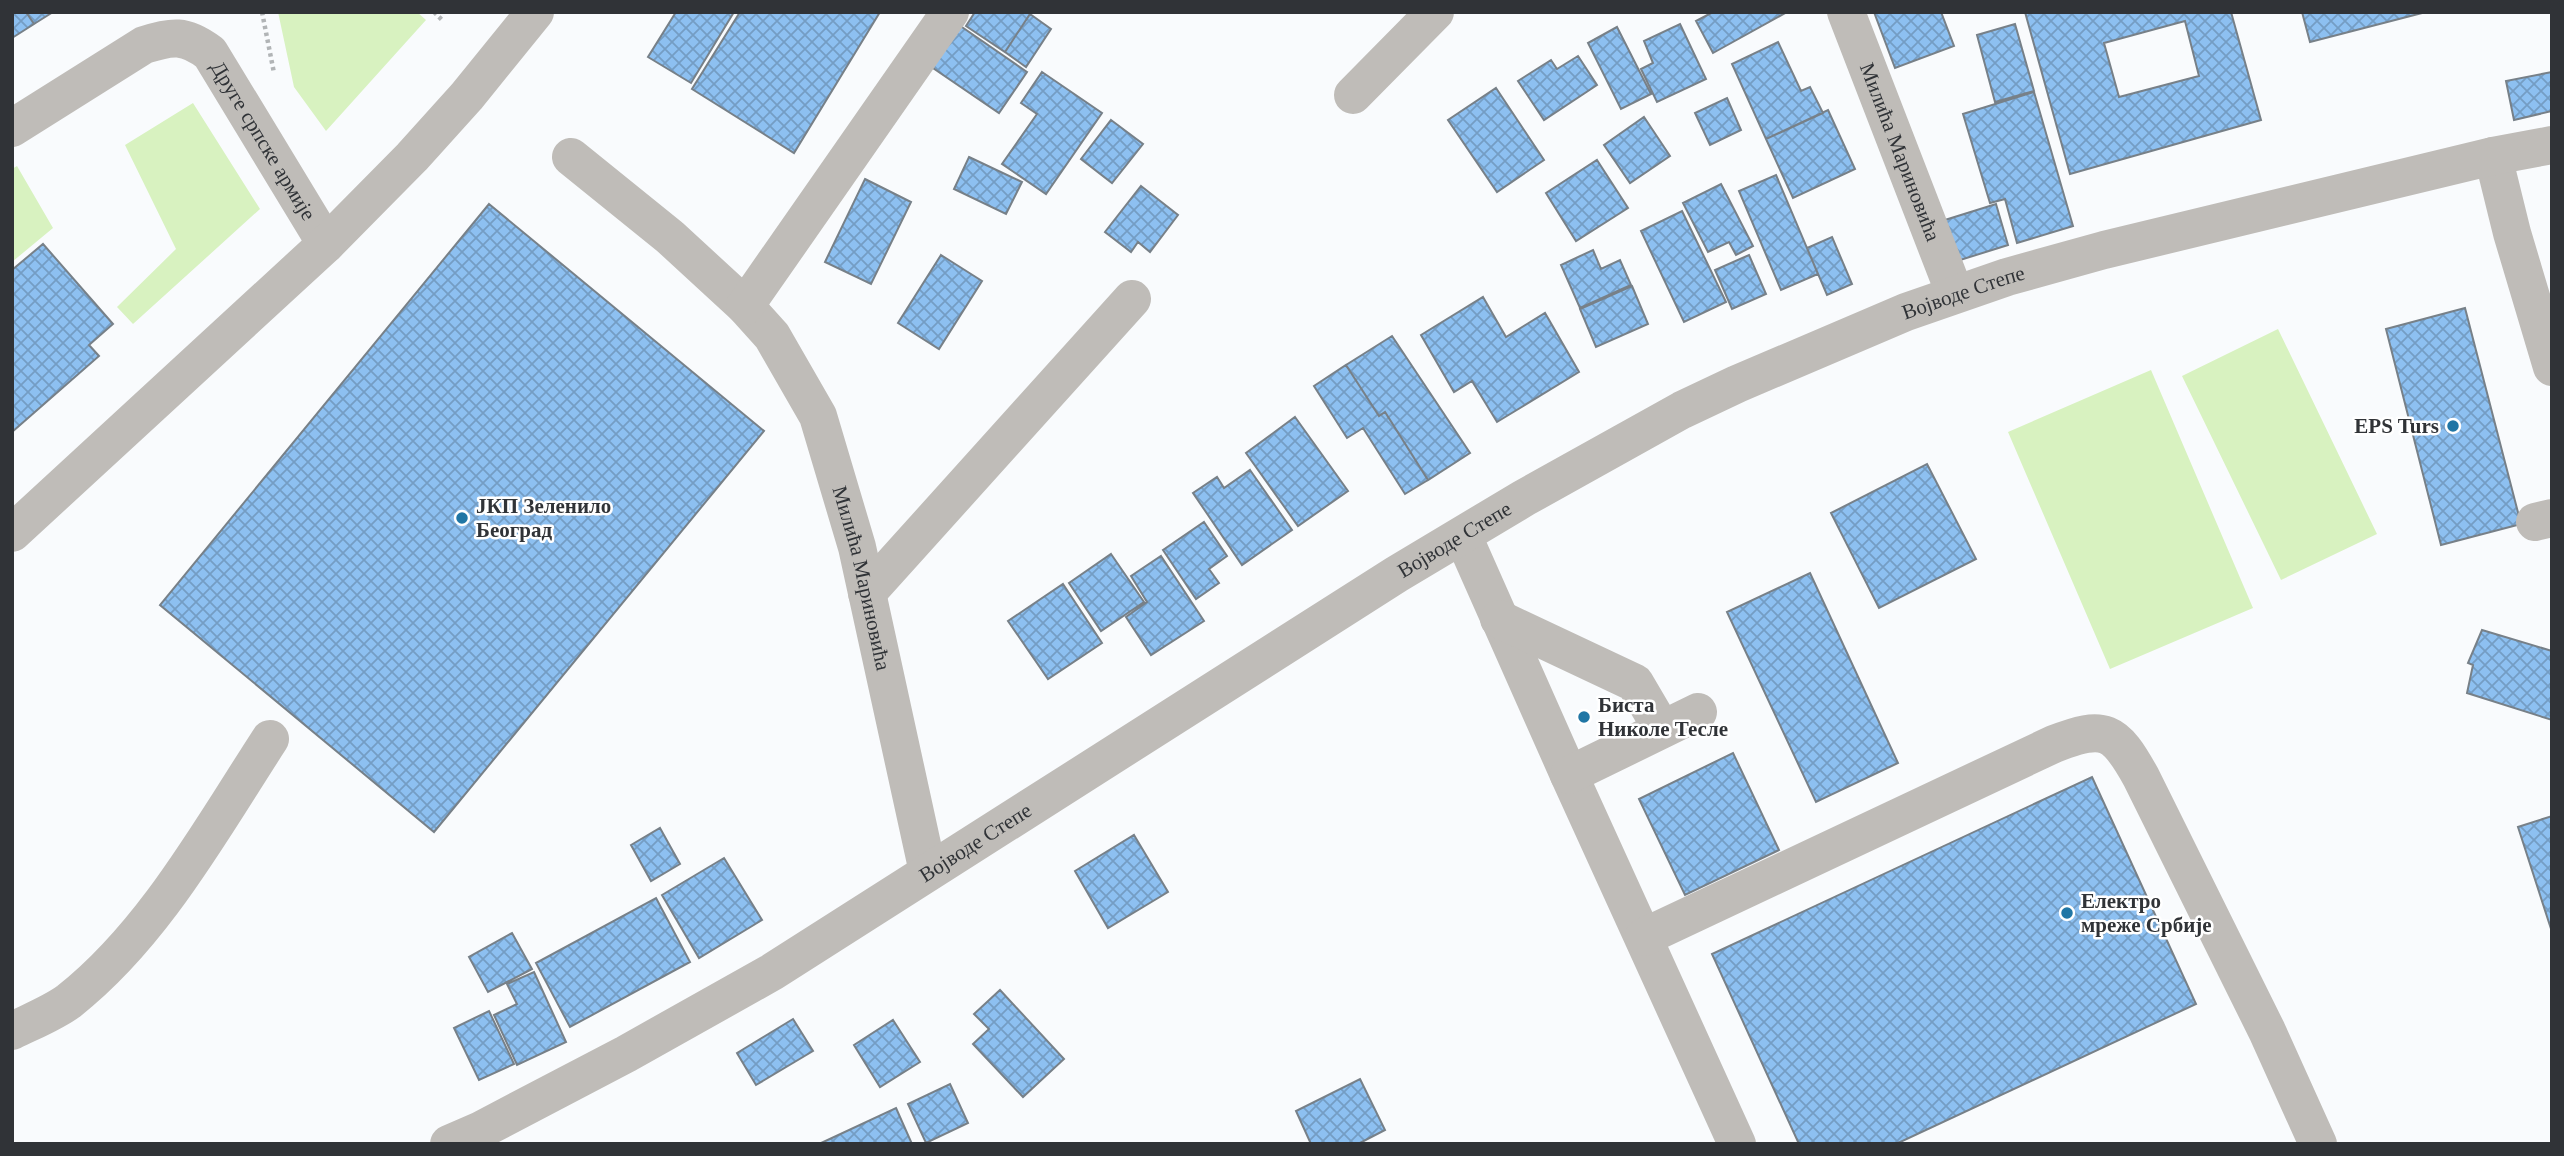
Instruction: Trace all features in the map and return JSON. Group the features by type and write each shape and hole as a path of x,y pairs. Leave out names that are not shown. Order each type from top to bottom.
{"street":[{"name":"Друге српске армије","path":"12,533 326,244 412,157 467,96 535,12"},
{"path":"745,306 950,12"},
{"path":"1353,95 1435,12"},
{"name":"Милића Мариновића","path":"1846,12 1955,294"},
{"name":"Друге српске армије","path":"12,128 144,45 167,37 197,43 210,53 326,244"},
{"name":"Војводе Степе","path":"449,1144 626,1055 772,972 1385,581 1524,498 1682,410 1828,344 1955,294 2104,250 2493,156 2552,145"},
{"path":"2493,156 2552,367"},
{"name":"Милића Мариновића","path":"570,157 670,237 745,306 772,336 818,416 858,547 928,872"},
{"path":"867,593 1132,299"},
{"path":"1463,536 1737,1144"},
{"path":"1499,619 1635,683 1662,729"},
{"path":"1569,775 1698,712"},
{"path":"1644,937 2054,744 2083,733 2099,733 2126,749 2141,776 2267,1031 2318,1144"},
{"path":"12,1031 68,1002 131,943 190,862 270,739"}],"path":[{"path":"262,12 276,85"},
{"path":"434,12 443,20"}],"green space":[{"path":"278,12 417,12 426,20 326,131 294,87"},
{"path":"193,103 260,209 133,324 117,307 176,249 125,145"},
{"path":"17,166 53,228 12,262 12,169"},
{"path":"2278,329 2377,534 2281,580 2182,376"},
{"path":"2151,370 2253,608 2110,669 2008,432"}],"building":[{"path":"12,12 26,12 34,24 12,38"},
{"path":"26,12 53,12 34,24"},
{"path":"676,12 734,12 691,83 648,57"},
{"path":"740,12 880,12 794,153 692,89"},
{"path":"975,12 1030,14 1005,52 966,26"},
{"path":"1713,12 1787,12 1713,53 1696,21"},
{"path":"1874,12 1941,12 1954,46 1895,68"},
{"path":"2025,12 2231,12 2261,120 2070,174","holes":["2185,21 2199,76 2119,97 2104,43"]},
{"path":"2302,12 2426,12 2310,42"},
{"path":"1030,14 1051,29 1026,67 1005,52"},
{"path":"1680,24 1706,79 1657,102 1641,69 1653,63 1644,41"},
{"path":"2015,24 2034,91 1995,102 1977,35"},
{"path":"959,25 1027,72 999,113 930,66"},
{"path":"1617,27 1651,94 1621,109 1588,43"},
{"path":"1778,42 1801,91 1810,87 1823,113 1766,139 1732,64"},
{"path":"1578,56 1597,85 1544,120 1518,81 1551,60 1557,69"},
{"path":"1042,72 1102,113 1046,194 1002,164 1037,114 1021,103"},
{"path":"2552,72 2552,111 2514,120 2506,81"},
{"path":"1496,88 1544,160 1497,192 1448,120"},
{"path":"2034,92 2073,226 2017,243 2005,199 1990,203 1963,114"},
{"path":"1727,98 1741,130 1710,145 1695,113"},
{"path":"1828,110 1855,169 1793,198 1766,139"},
{"path":"1644,117 1670,156 1630,183 1604,145"},
{"path":"1111,120 1143,144 1112,183 1081,159"},
{"path":"969,157 1022,182 1006,214 954,189"},
{"path":"1597,160 1628,208 1576,241 1546,193"},
{"path":"1776,175 1818,274 1781,290 1739,191"},
{"path":"865,179 911,202 871,284 825,262"},
{"path":"1721,184 1753,246 1736,255 1729,242 1708,252 1683,203"},
{"path":"1141,186 1178,215 1150,252 1138,242 1131,252 1105,232"},
{"name":"ЈКП Зеленило Београд","path":"489,204 764,431 434,832 160,605"},
{"path":"1996,204 2008,245 1957,261 1945,220"},
{"path":"1682,211 1726,302 1684,322 1641,231"},
{"path":"1832,237 1852,284 1827,295 1807,248"},
{"path":"43,244 113,324 89,345 99,356 12,432 12,270"},
{"path":"1593,250 1601,269 1620,260 1631,285 1580,308 1561,265"},
{"path":"941,255 982,281 939,349 898,323"},
{"path":"1749,255 1766,294 1732,309 1715,270"},
{"path":"1632,286 1648,324 1596,347 1580,309"},
{"path":"1483,297 1506,337 1545,313 1579,372 1497,422 1472,381 1454,392 1421,335"},
{"name":"EPS Turs","path":"2465,308 2521,524 2441,545 2386,329"},
{"path":"1392,336 1470,453 1428,480 1385,412 1379,416 1346,365"},
{"path":"1346,365 1379,416 1385,412 1428,480 1405,494 1363,428 1347,438 1314,386"},
{"path":"1295,417 1348,491 1298,526 1246,453"},
{"path":"1927,464 1976,559 1879,608 1831,513"},
{"path":"1250,470 1292,530 1242,565 1193,493 1217,477 1224,488"},
{"path":"1204,522 1227,556 1209,569 1219,583 1196,599 1163,550"},
{"path":"1111,554 1144,602 1101,631 1069,583"},
{"path":"1161,556 1204,621 1151,655 1126,617 1147,602 1131,576"},
{"path":"1810,573 1898,763 1816,802 1727,612"},
{"path":"1063,584 1102,643 1048,679 1008,621"},
{"path":"2482,630 2552,651 2552,720 2467,693 2473,665 2468,663"},
{"path":"1733,753 1779,850 1685,895 1639,799"},
{"path":"2092,777 2196,1004 1896,1144 1799,1144 1712,954"},
{"path":"2552,816 2552,932 2518,827"},
{"path":"660,828 680,864 651,881 631,845"},
{"path":"1134,835 1168,892 1108,928 1075,871"},
{"path":"724,858 762,920 699,958 662,895"},
{"path":"656,898 690,962 570,1027 536,963"},
{"path":"512,933 532,969 488,992 469,957"},
{"path":"534,972 566,1042 517,1065 494,1015 517,1004 507,984"},
{"path":"1000,990 1064,1059 1023,1097 973,1044 989,1029 974,1014"},
{"path":"489,1011 514,1064 479,1080 454,1028"},
{"path":"793,1019 813,1051 756,1085 737,1053"},
{"path":"893,1020 920,1062 880,1087 854,1045"},
{"path":"1360,1079 1385,1130 1358,1144 1311,1144 1296,1111"},
{"path":"950,1084 968,1123 926,1143 908,1104"},
{"path":"896,1108 912,1144 819,1144"}],"place":[{"name":"EPS Turs","path":"2453,426"},
{"name":"ЈКП Зеленило Београд","path":"462,518"},
{"name":"Биста Николе Тесле","path":"1584,717"},
{"name":"Електро мреже Србије","path":"2067,913"}]}
